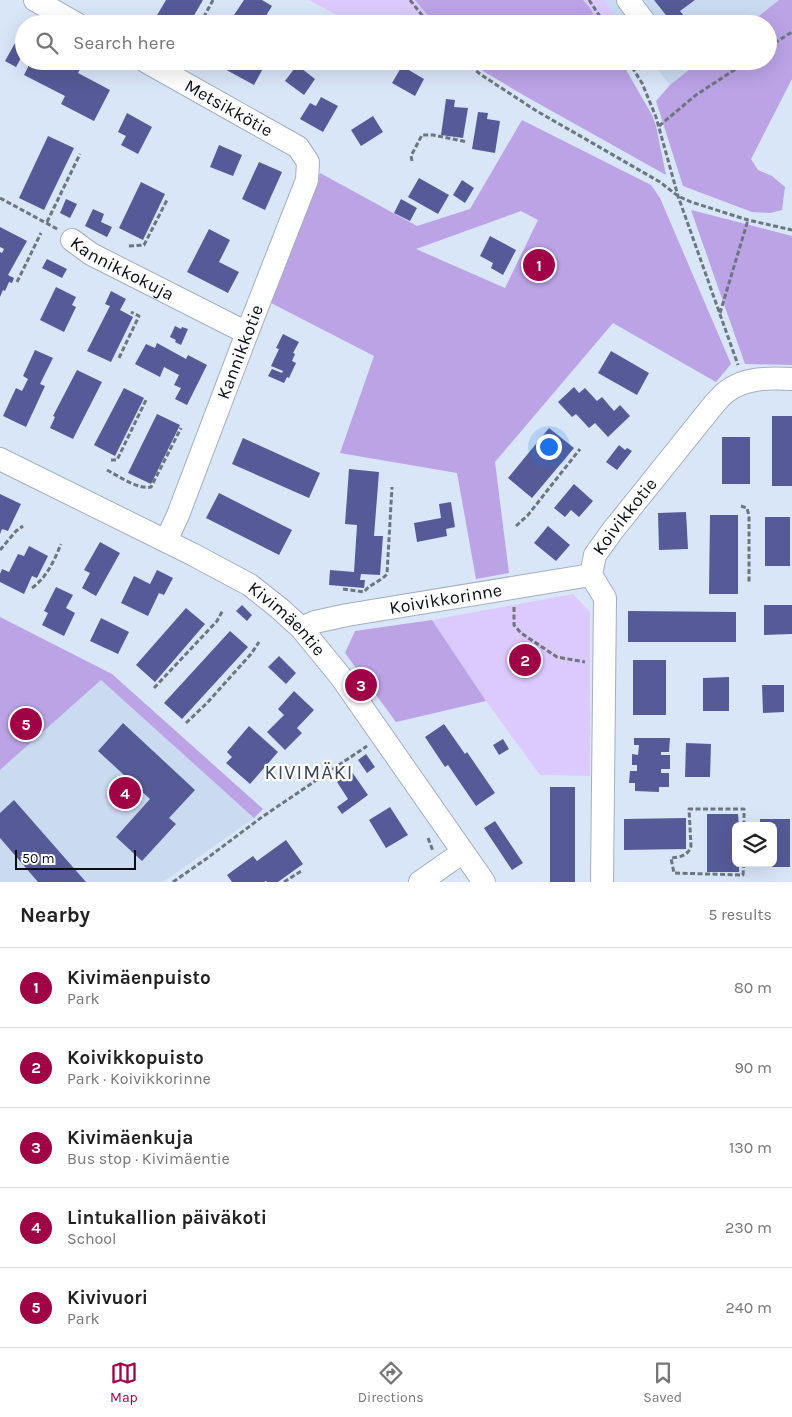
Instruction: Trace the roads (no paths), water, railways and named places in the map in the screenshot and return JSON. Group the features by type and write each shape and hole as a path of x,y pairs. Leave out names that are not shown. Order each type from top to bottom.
{"street":[{"path":"35,0 61,15"},
{"path":"628,0 639,15"},
{"name":"Metsikkötie","path":"161,70 298,147 308,162"},
{"name":"Kannikkotie","path":"166,541 178,515 307,180 308,162"},
{"name":"Kannikkokuja","path":"72,240 91,254 247,333"},
{"name":"Koivikkotie","path":"602,882 605,598 591,575 595,555 715,403 727,391 745,382 765,378 792,379"},
{"name":"Kivimäentie","path":"0,459 166,541 250,586 279,608 301,628 342,677 484,882"},
{"name":"Koivikkorinne","path":"301,628 315,622 347,615 591,575"},
{"path":"420,882 463,852"}],"place":[{"name":"Kivimäenpuisto","path":"539,265"},
{"name":"Koivikkopuisto","path":"525,660"},
{"name":"Kivimäenkuja","path":"361,685"},
{"name":"Kivivuori","path":"26,724"},
{"name":"Lintukallion päiväkoti","path":"125,793"}],"district":[{"name":"KIVIMÄKI","path":"309,772"}]}
